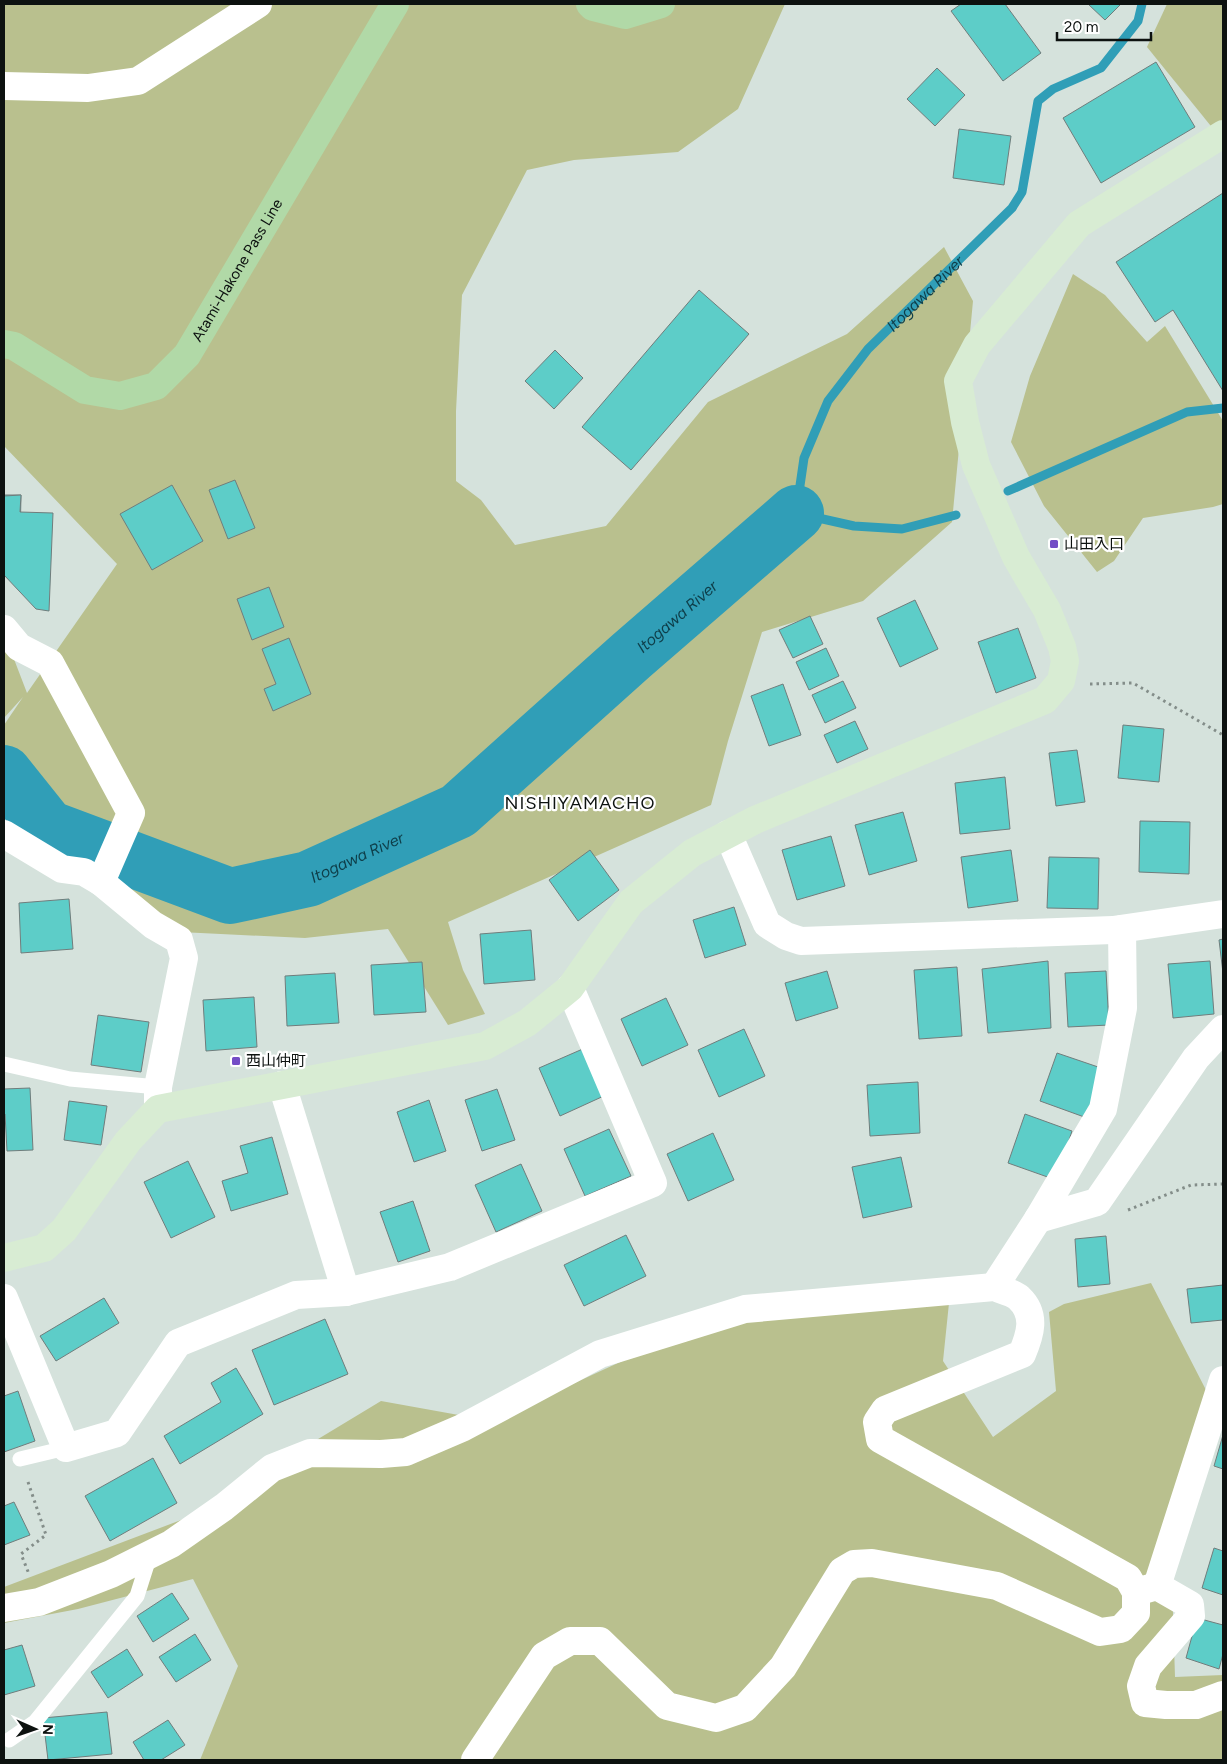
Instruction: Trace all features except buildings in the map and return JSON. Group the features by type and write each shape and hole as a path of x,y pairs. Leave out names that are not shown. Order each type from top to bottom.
{"main road":[{"name":"Atami-Hakone Pass Line","path":"4,344 14,346 85,390 120,396 156,386 188,355 395,4"},
{"path":"590,4 593,7 625,15 661,4"}],"street":[{"path":"4,86 88,88 138,81 258,4"},
{"path":"158,1098 282,1085 485,1046 526,1023 570,988 631,902 692,853 755,820 1045,700 1061,680 1066,661 1047,610 1016,557 976,464 965,422 958,381 978,345 1035,274 1079,224 1223,134"},
{"path":"4,630 19,647 50,663 131,813 101,882"},
{"path":"4,834 62,869 84,872 101,882 153,924 179,940 184,958 158,1098 64,1230 44,1248 4,1258"},
{"path":"728,834 768,924 786,936 801,941 1122,929 1223,914"},
{"path":"994,1287 1038,1219 1103,1109 1123,1008 1122,929"},
{"path":"4,1298 66,1448 117,1433 178,1342 296,1295 346,1292 450,1267 653,1183 570,988"},
{"path":"1038,1219 1097,1202 1196,1058 1223,1029"},
{"path":"282,1085 346,1292"},
{"path":"4,1608 39,1602 111,1574 150,1555 171,1544 216,1512 272,1468 310,1453 381,1454 406,1452 462,1428 600,1354 609,1351 745,1309 994,1287 1019,1298 1030,1314 1030,1334 1022,1354 885,1410 877,1422 880,1439 1146,1589 1190,1605 1191,1616 1148,1666 1141,1686 1145,1703 1196,1705 1223,1695"},
{"path":"475,1760 544,1656 570,1641 600,1641 666,1706 716,1718 745,1708 783,1667 842,1571 854,1564 872,1563 997,1586 1100,1632 1121,1629 1136,1613 1146,1589 1223,1380"}],"lane":[{"path":"4,1064 158,1098"},
{"path":"20,1459 66,1448"},
{"path":"9,1740 34,1722 137,1596 150,1555"}],"path":[{"path":"1061,680 1086,684 1133,683 1223,734"},
{"path":"1097,1202 1122,1212 1191,1185 1223,1184"},
{"path":"20,1459 46,1535 21,1554 39,1602"}],"green space":[{"path":"4,4 785,4 738,109 678,152 574,160 527,170 462,295 456,411 456,481 481,500 515,545 606,526 708,402 847,334 944,247 973,301 952,522 863,601 762,632 728,741 711,805 448,922 463,970 485,1014 448,1025 388,929 305,938 160,931 4,800 4,725 23,697 4,718 4,633 27,693 117,564 4,446"},
{"path":"1167,4 1223,4 1223,141 1147,47"},
{"path":"1073,274 1105,295 1147,342 1165,326 1223,421 1223,504 1143,518 1114,561 1097,572 1044,506 1011,442 1030,376"},
{"path":"1151,1283 1206,1390 1172,1582 1175,1677 1223,1675 1223,1760 200,1760 238,1666 193,1579 78,1609 4,1623 4,1587 189,1517 381,1401 492,1421 722,1315 949,1303 943,1361 993,1437 1056,1391 1049,1312 1064,1304"}],"waterway":[{"name":"Itogawa River","path":"956,515 902,529 854,526 796,513 804,458 828,401 868,349 1012,208 1022,192 1038,101 1053,89 1101,68 1138,21 1142,4"},
{"path":"1008,491 1187,412 1223,408"},
{"name":"Itogawa River","path":"4,773 48,828 230,896 308,879 458,811 631,656 796,513"}],"place":[{"name":"山田入口","path":"1054,544"},
{"name":"西山仲町","path":"236,1061"}],"district":[{"name":"NISHIYAMACHO","path":"580,803"}]}
